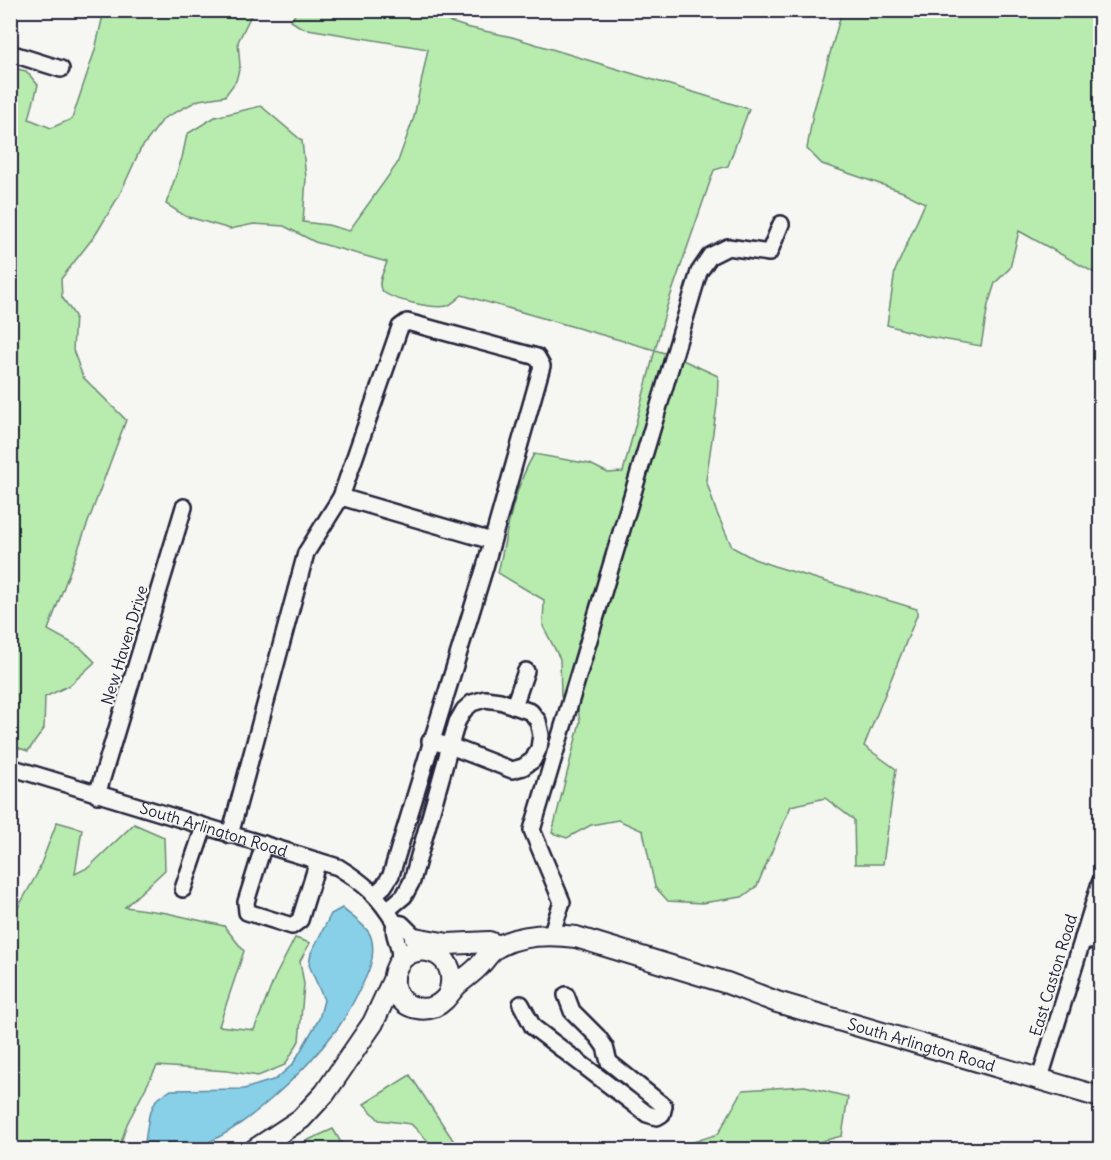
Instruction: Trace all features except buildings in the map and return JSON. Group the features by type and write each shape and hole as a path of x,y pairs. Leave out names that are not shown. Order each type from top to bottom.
{"main road":[{"name":"South Arlington Road","path":"492,951 531,936 576,937 777,1002 1101,1097"},
{"path":"415,938 448,944 489,942 492,951"},
{"path":"254,1149 301,1119 325,1093 373,1023 405,956 414,951 424,950 448,957 492,951"},
{"path":"373,1023 412,1007 427,1009 436,1006 482,964 492,951"},
{"path":"436,954 449,966 452,975 449,993"},
{"path":"396,971 396,992 401,1000 412,1007"}],"street":[{"path":"10,53 61,69"},
{"path":"551,935 562,902 532,830 699,272 710,256 728,247 769,253 781,224"},
{"path":"230,835 306,553 341,497 400,327 407,321 537,357 542,366 492,541 390,875 384,886 375,894"},
{"path":"341,497 492,541"},
{"name":"New Haven Drive","path":"97,795 184,507"},
{"path":"514,706 525,671"},
{"path":"391,916 396,904 404,896 412,881 450,746 457,722 464,710 472,703 485,699 500,701 531,712 538,720 541,735 539,748 533,760 523,767 512,770 450,746 430,741"},
{"name":"South Arlington Road","path":"10,767 338,867 359,880 375,894 391,916 436,954"},
{"path":"183,890 204,827"},
{"path":"264,844 246,902 247,912 292,926 300,920 318,861"},
{"name":"East Caston Road","path":"1040,1078 1101,883"},
{"name":"South Arlington Road","path":"391,916 401,956 396,971"},
{"path":"1083,938 1101,943"},
{"path":"521,1004 533,1027 647,1114 657,1117 662,1114 664,1106 609,1062 605,1047 572,1011 566,995"}],"green space":[{"path":"104,11 253,11 238,42 240,66 236,81 225,96 199,100 164,118 140,150 120,194 96,234 61,279 62,297 75,316 73,350 83,377 126,420 48,630 81,648 95,662 70,685 45,697 44,729 28,751 10,745 11,72 12,68 26,71 38,85 29,119 51,128 72,119 95,50"},
{"path":"297,11 416,11 466,27 512,37 749,109 728,166 714,170 667,306 655,350 462,295 449,305 441,307 401,300 381,289 381,279 387,262 315,242 284,226 254,224 230,229 185,216 166,204 182,158 187,134 215,117 261,106 302,141 306,178 303,222 328,225 349,231 397,164 414,117 428,49 302,28 291,21"},
{"path":"842,11 1100,11 1100,276 1019,231 1010,268 995,283 988,305 981,346 925,336 887,325 895,271 925,203 903,192 822,164 807,149 813,113"},
{"path":"655,350 718,376 717,405 706,480 716,511 732,547 754,559 774,566 917,609 917,615 864,746 896,769 883,864 855,864 854,820 825,798 791,806 757,886 742,897 702,903 668,901 655,887 643,831 618,820 591,825 567,838 552,833 580,722 578,710 561,696 560,659 543,626 544,600 498,573 504,542 516,496 534,454 590,464 608,473 623,472"},
{"path":"57,822 82,829 75,874 89,867 134,824 164,837 165,870 125,907 167,913 224,926 244,951 219,1026 254,1030 275,977 295,938 310,943 300,961 304,984 299,1041 285,1065 258,1076 227,1071 157,1066 127,1124 119,1149 11,1149 11,920 37,874"},
{"path":"410,1075 459,1149 436,1149 411,1124 379,1120 364,1104"},
{"path":"805,1086 848,1097 842,1136 790,1149 677,1149 718,1134 743,1090"},
{"path":"333,1129 345,1149 293,1149 304,1142"}],"water":[{"path":"342,908 369,933 373,952 365,980 351,1007 324,1045 271,1100 230,1131 190,1149 173,1151 144,1149 149,1115 156,1100 171,1090 244,1089 276,1079 293,1064 319,1019 324,1000 309,965 311,953 331,914"}]}
